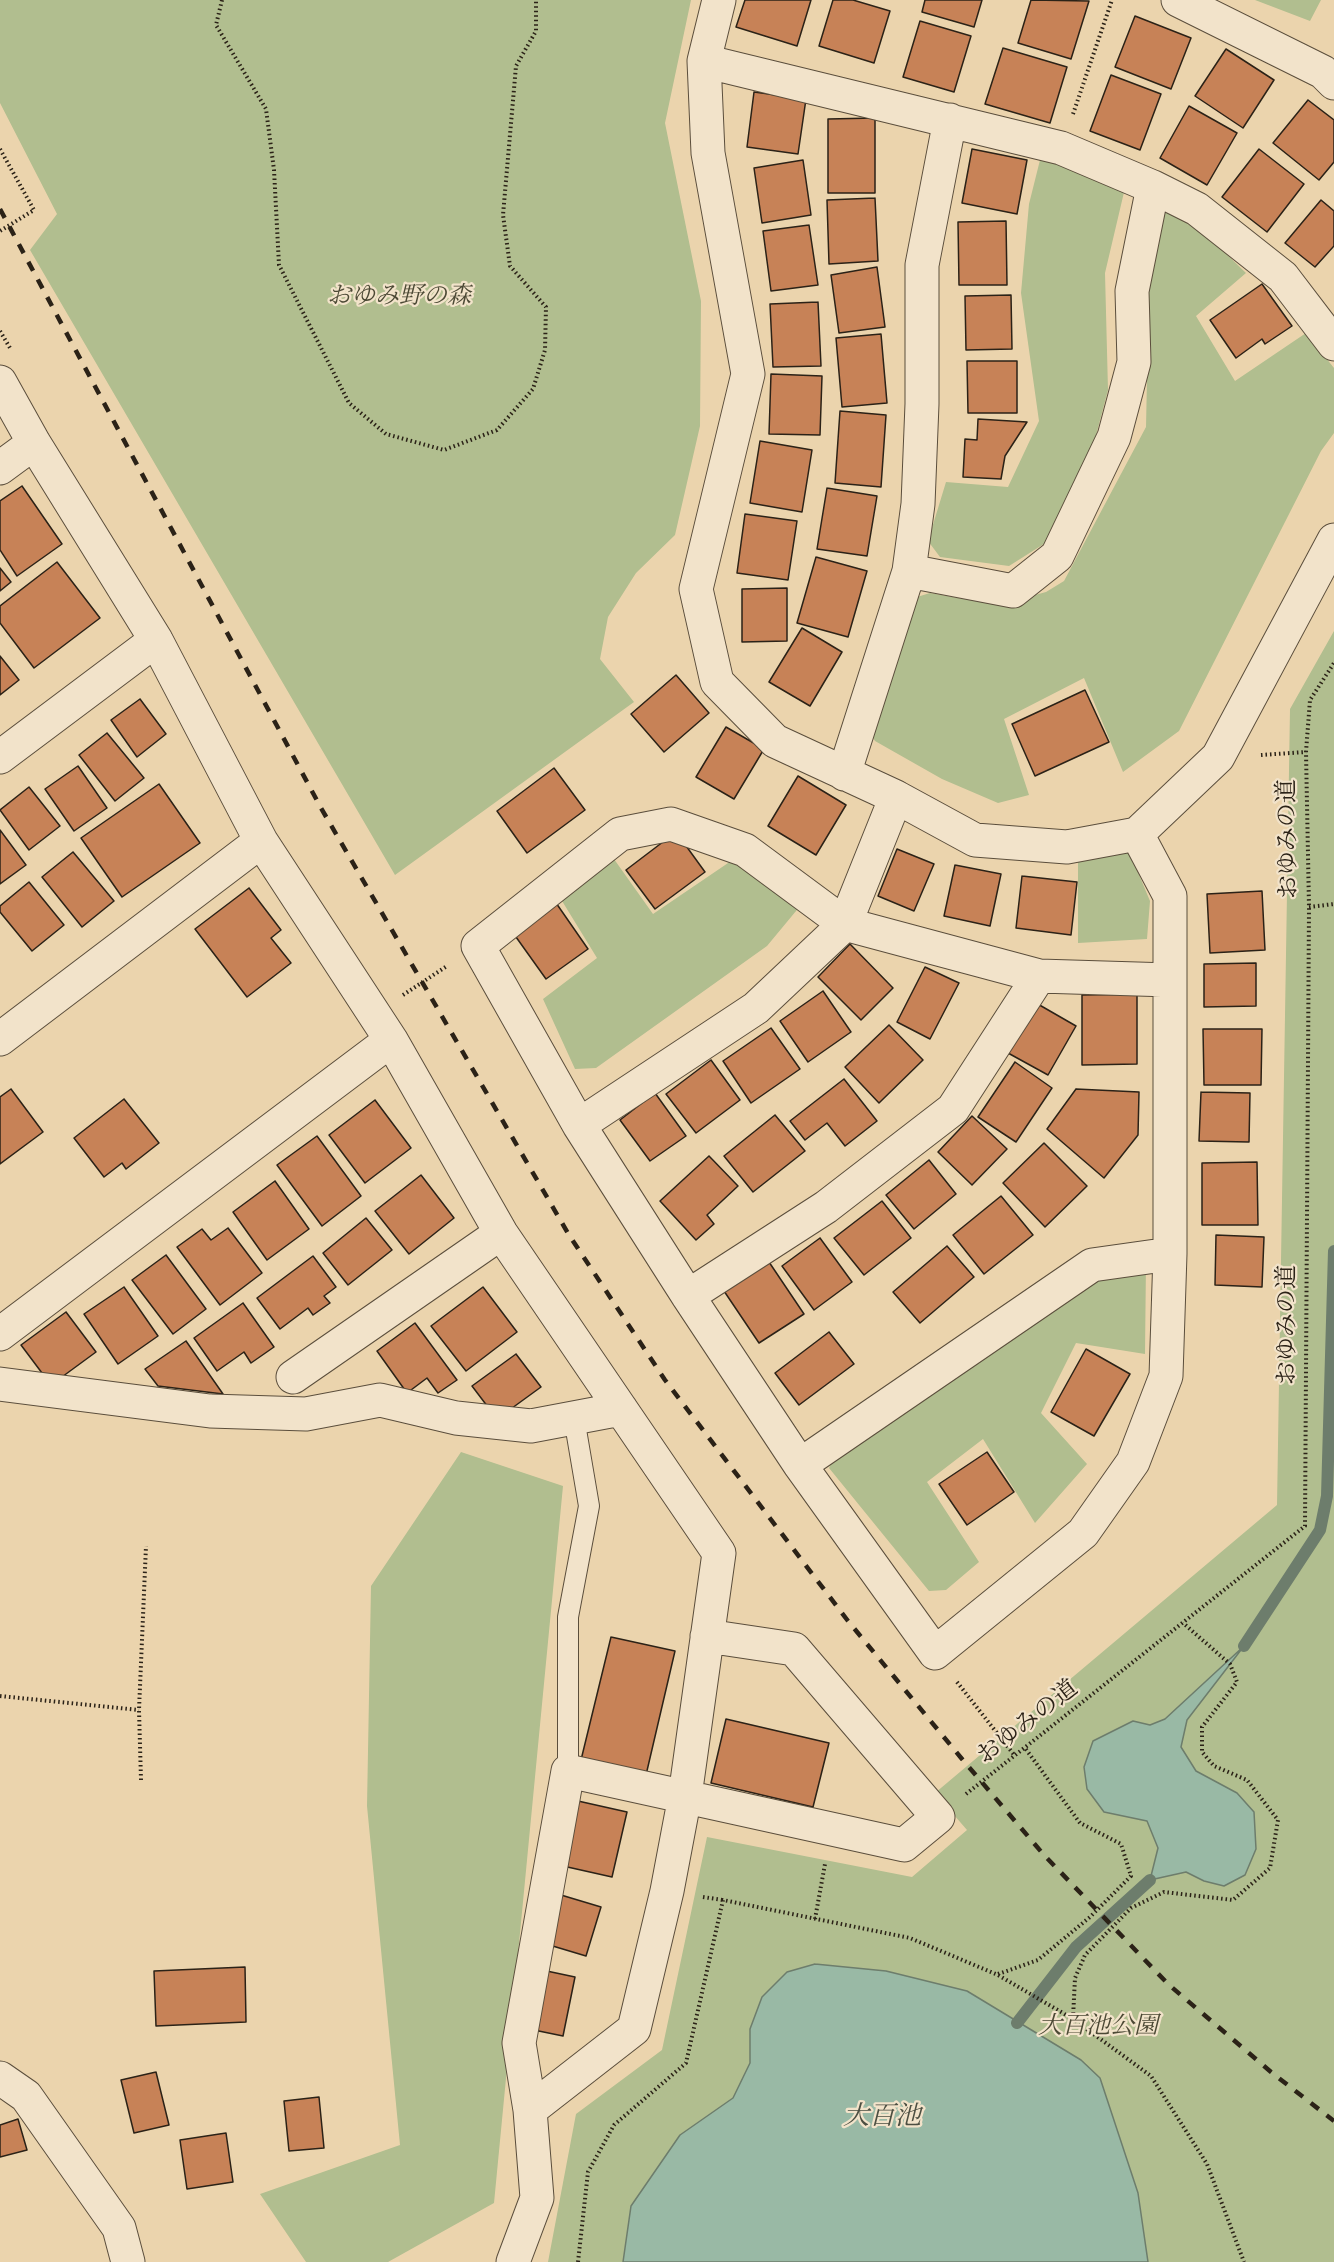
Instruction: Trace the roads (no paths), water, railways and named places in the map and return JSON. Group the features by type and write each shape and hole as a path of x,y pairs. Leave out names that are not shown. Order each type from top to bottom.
{"street":[{"path":"719,0 704,61 708,153 748,374 696,589 717,682 775,741 896,797 975,840 1067,847 1137,834 1218,757 1334,540"},
{"path":"1178,0 1330,68"},
{"path":"704,61 1061,148 1153,188 1197,209 1283,277 1334,344"},
{"path":"844,774 909,571 918,504 922,404 922,265 950,120"},
{"path":"909,571 1013,591 1057,556 1114,437 1134,362 1132,291 1153,188"},
{"path":"0,382 34,443 156,640 261,841 391,1040 501,1233 719,1553 684,1796 667,1891 634,2029 530,2110"},
{"path":"0,468 34,443"},
{"path":"0,757 156,640"},
{"path":"579,1125 756,1008 844,924 896,797"},
{"path":"1137,834 1170,896 1170,980 1170,1254 1166,1376 1133,1462 1083,1533 935,1653 800,1465 688,1296 579,1125 478,946 620,834 670,824 745,850 844,924 1039,976 1170,980"},
{"path":"0,1039 261,841"},
{"path":"688,1296 826,1207 953,1108 1039,976"},
{"path":"0,1334 391,1040"},
{"path":"293,1377 501,1233"},
{"path":"800,1465 1092,1264 1170,1254"},
{"path":"0,1384 210,1411 306,1414 380,1400 456,1418 531,1426 621,1409"},
{"path":"513,2262 537,2198 530,2110 519,2043 568,1771 904,1845 938,1817 794,1649 707,1636"},
{"path":"9,2092 119,2228 128,2262"}],"lane":[{"path":"568,1771 568,1617 590,1506 574,1418"}],"water":[{"path":"1244,1646 1187,1720 1181,1747 1196,1771 1237,1793 1254,1812 1256,1849 1245,1875 1224,1886 1204,1881 1186,1872 1150,1880 1158,1848 1147,1821 1104,1812 1087,1789 1084,1767 1093,1741 1133,1721 1150,1725 1165,1719"},
{"name":"大百池","path":"815,1964 886,1971 967,1991 1081,2060 1100,2078 1138,2193 1148,2262 623,2262 631,2206 680,2135 733,2098 750,2063 750,2029 762,1997 787,1972"}],"waterway":[{"path":"1244,1646 1320,1530 1327,1496 1334,1251"},
{"path":"1017,2023 1076,1947 1150,1880"}],"railway":[{"path":"0,209 321,808 569,1235 665,1380 848,1621 1044,1855 1168,1984 1271,2072 1334,2121"}],"park label":[{"name":"おゆみ野の森","path":"399,297"},
{"name":"大百池公園","path":"1098,2027"}]}
